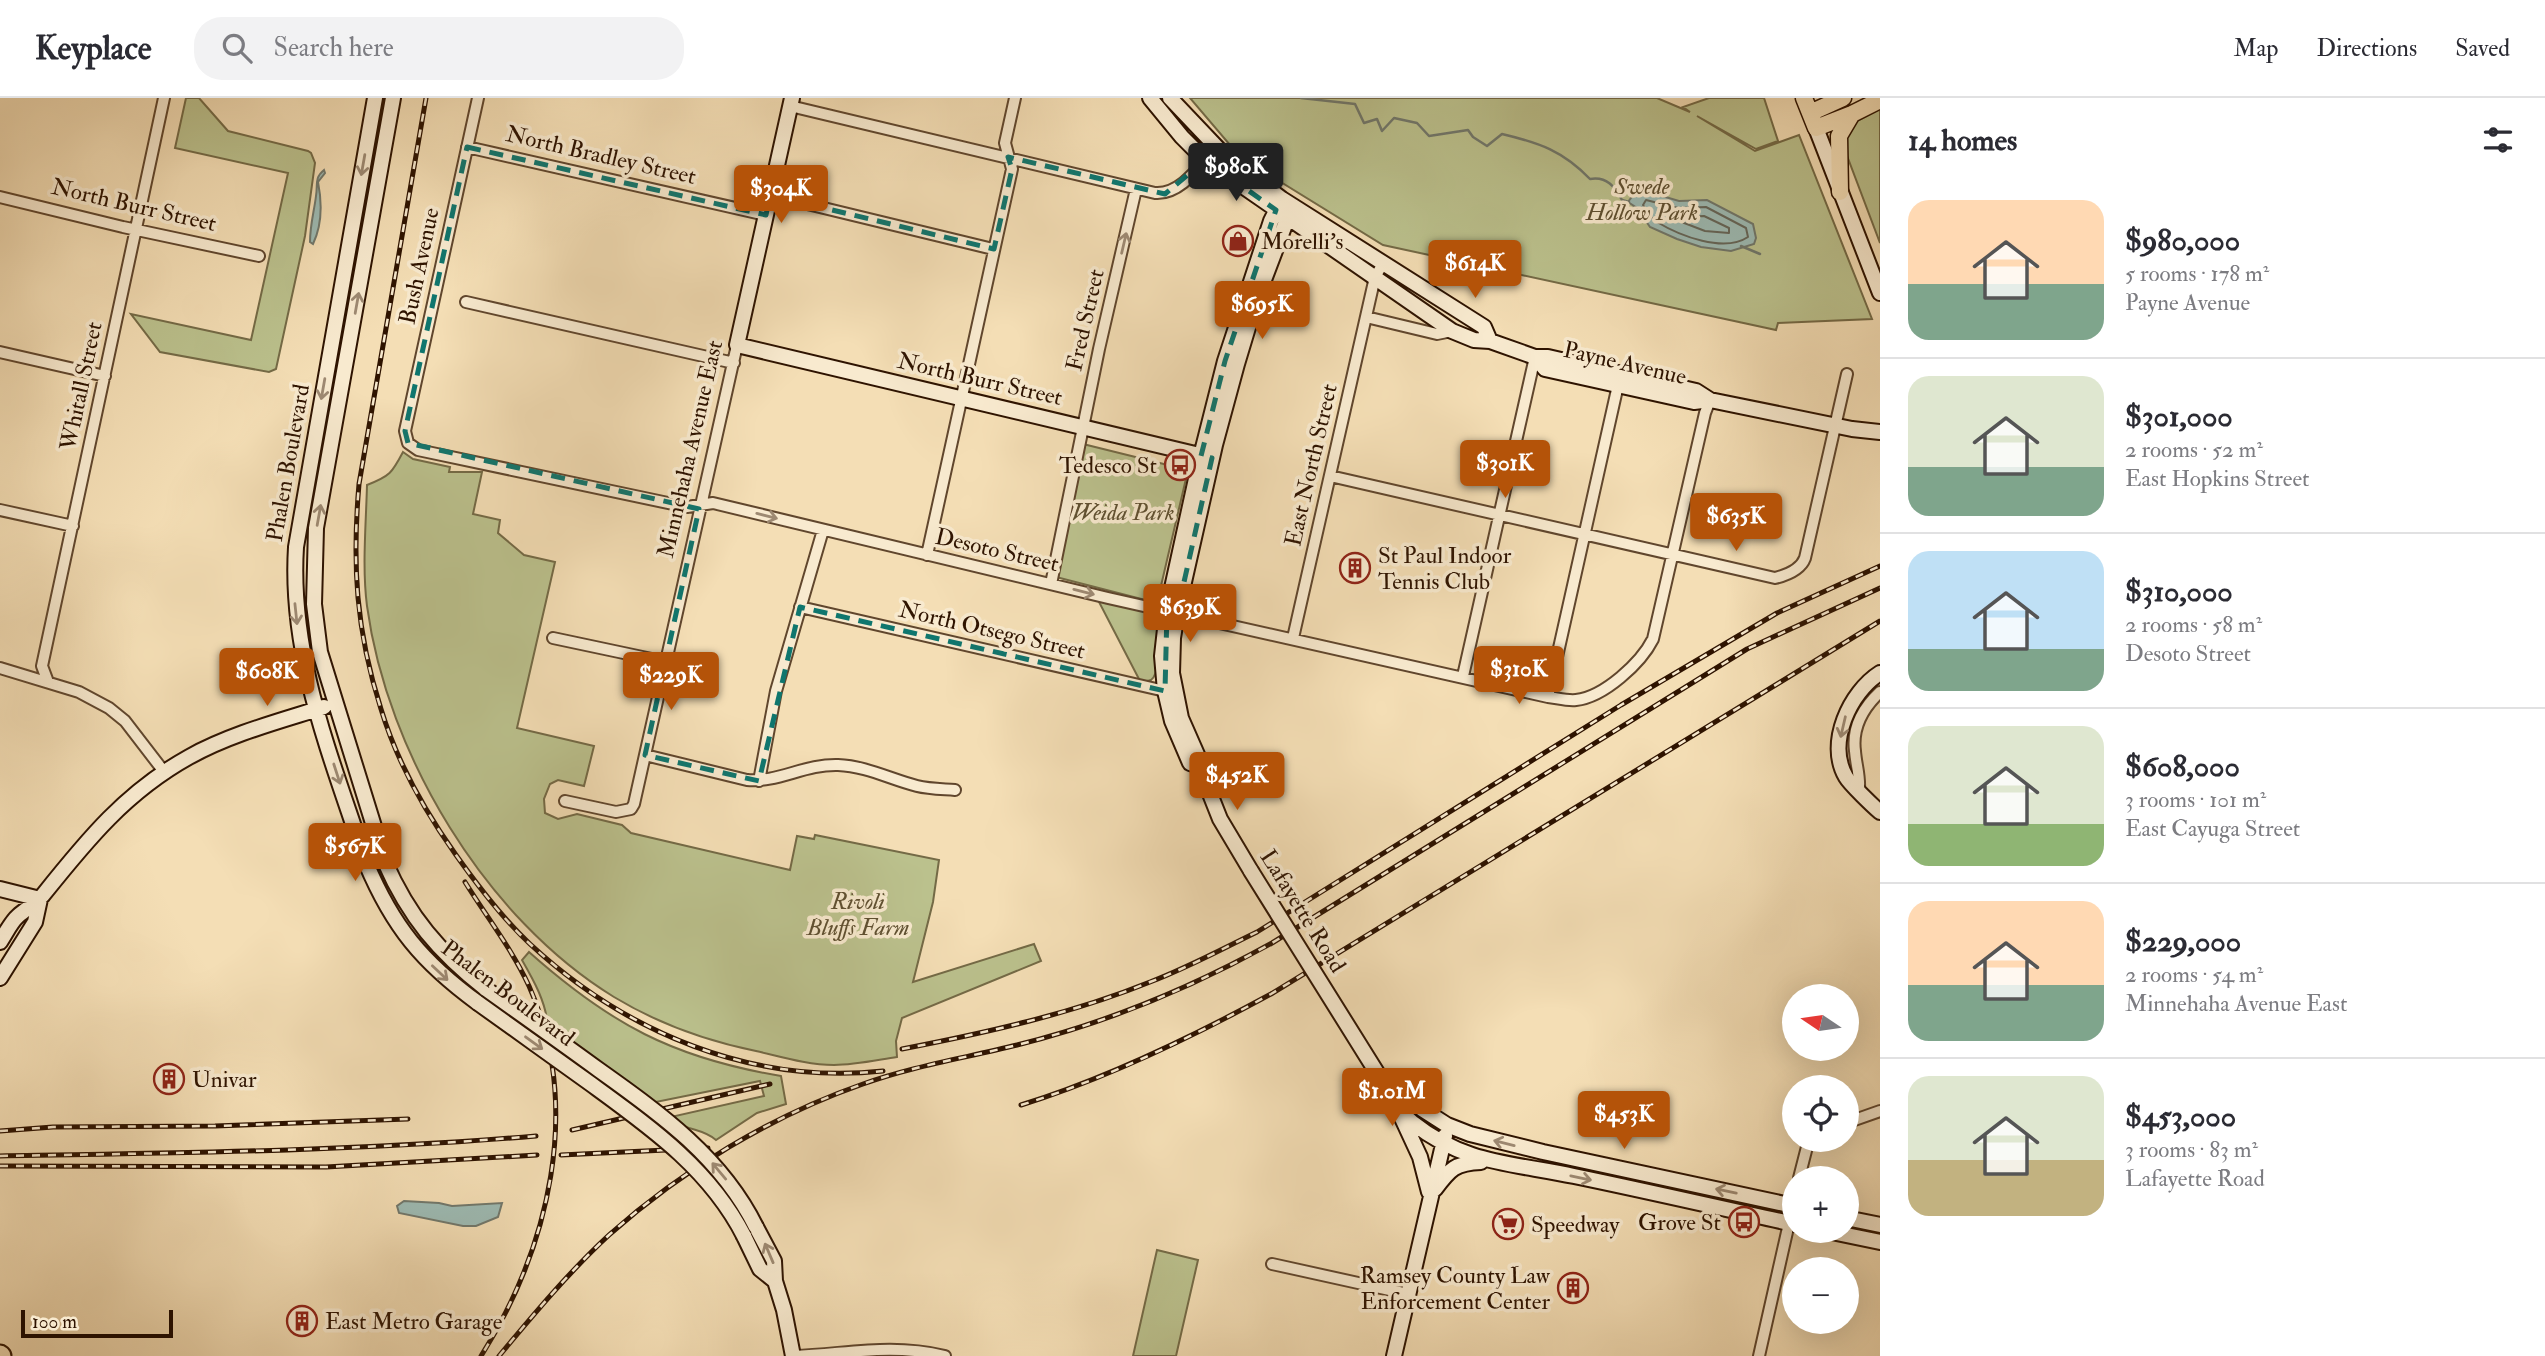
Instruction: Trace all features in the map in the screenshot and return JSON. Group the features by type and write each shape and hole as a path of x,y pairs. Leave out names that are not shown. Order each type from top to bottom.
{"main road":[{"name":"Phalen Boulevard","path":"374,98 296,547 294,575 298,631 309,685 366,863 399,928 423,957 449,982 635,1116 680,1152 722,1199 760,1269 775,1281"},
{"name":"Phalen Boulevard","path":"393,98 314,550 316,628 335,703 385,862 401,897 416,920 458,967 645,1103 691,1141 735,1191 774,1261 775,1281 794,1356"},
{"name":"Payne Avenue","path":"1150,98 1205,160 1284,208 1384,262 1483,327 1490,341"},
{"name":"Payne Avenue","path":"1170,98 1216,148 1284,208 1452,331 1535,357 1548,357 1696,391 1710,400"},
{"path":"1810,113 1843,98"},
{"path":"1810,113 1852,114 1880,100"},
{"name":"Minnehaha Avenue East","path":"737,345 791,102"},
{"path":"1810,113 1880,293"},
{"path":"1840,191 1839,136 1852,114"},
{"name":"Lafayette Road","path":"1284,208 1206,457 1172,612 1163,638 1170,690 1199,759 1199,766 1220,819 1399,1112 1443,1143 1466,1155 1490,1162 1571,1175 1782,1221"},
{"name":"North Burr Street","path":"737,345 1206,457"},
{"name":"Payne Avenue","path":"1535,357 1545,369 1695,402 1710,400 1836,426 1880,432"},
{"path":"1880,673 1862,687 1852,700 1840,735 1846,778 1880,812"},
{"path":"0,942 16,918 40,898 64,866 103,823 148,784 190,757 222,742 335,703"},
{"path":"0,889 40,898"},
{"path":"0,978 35,922 40,898"},
{"name":"Lafayette Road","path":"1379,1076 1447,1125 1470,1134 1543,1152 1782,1202"},
{"path":"1399,1112 1420,1157 1430,1196"},
{"path":"1394,1356 1447,1125"},
{"path":"1430,1196 1455,1167 1463,1163 1490,1162"},
{"path":"1859,1220 1880,1224"},
{"path":"1859,1238 1880,1242"}],"street":[{"name":"Whitall Street","path":"48,682 42,666 164,98"},
{"name":"Bush Avenue","path":"408,443 405,430 478,98"},
{"path":"926,555 1012,169 1005,143 1015,98"},
{"path":"791,102 1165,194 1182,184 1216,148"},
{"name":"North Bradley Street","path":"467,147 766,215"},
{"name":"Fred Street","path":"1051,584 1136,189"},
{"path":"770,195 993,249"},
{"name":"North Burr Street","path":"0,197 259,256"},
{"name":"East North Street","path":"1293,638 1375,277 1384,262"},
{"path":"466,302 734,363"},
{"name":"Payne Avenue","path":"1366,317 1437,334 1452,331"},
{"name":"Minnehaha Avenue East","path":"565,802 616,812 631,809 637,796 737,345"},
{"path":"0,352 105,376"},
{"path":"1463,676 1535,357"},
{"path":"1330,476 1775,578 1791,573 1803,564 1847,374"},
{"path":"1548,697 1618,385"},
{"path":"1673,554 1710,400"},
{"name":"Desoto Street","path":"408,443 418,450 687,507 713,503 1172,612 1548,697 1578,700 1605,689 1616,681 1649,647 1673,554"},
{"path":"0,510 73,526"},
{"path":"759,781 772,708 822,530"},
{"name":"North Otsego Street","path":"800,607 1170,690"},
{"path":"553,638 666,662"},
{"path":"0,668 79,692 109,708 125,721 165,773"},
{"path":"1859,789 1855,734 1864,711 1880,692"},
{"path":"645,755 747,780 759,781 801,769 843,765 869,770 916,786 955,790"},
{"path":"1859,1118 1880,1111"},
{"path":"1759,1356 1786,1243"},
{"path":"1272,1264 1408,1294"},
{"path":"794,1356 879,1348 923,1351 945,1356"}],"highlighted area":[{"path":"467,147 766,215 770,195 994,249 1012,169 1008,157 1165,194 1205,160 1276,210 1225,361 1201,456 1212,458 1177,613 1167,611 1165,691 800,607 759,781 645,755 699,509 408,443 405,431"}],"green space":[{"path":"186,98 199,98 228,131 308,151 315,163 305,236 276,369 269,372 160,352 131,314 251,340 288,173 175,148"},
{"name":"Swede Hollow Park","path":"1190,98 1657,98 1690,112 1683,107 1709,98 1764,98 1778,141 1756,149 1697,116 1755,151 1799,135 1872,319 1778,323 1776,330 1383,245 1263,171 1230,145"},
{"path":"1880,109 1880,243 1846,153 1847,129"},
{"name":"Weida Park","path":"1083,444 1188,470 1157,603 1056,577"},
{"name":"Rivoli Bluffs Farm","path":"403,452 413,459 450,467 449,472 482,472 473,514 500,520 498,533 524,555 555,562 517,728 594,746 584,786 558,780 550,784 544,799 545,813 558,819 577,814 622,825 631,833 790,870 797,836 814,839 815,835 939,860 933,902 913,982 1034,944 1041,961 902,1018 896,1041 897,1057 834,1065 785,1058 683,1030 614,997 567,964 524,924 485,878 450,828 420,774 396,719 378,662 367,606 365,546 367,485 390,473"},
{"path":"1098,600 1155,614 1160,620 1158,662 1151,680 1140,681"},
{"path":"529,952 587,999 645,1034 707,1059 781,1076 786,1104 757,1113 716,1140 679,1124 673,1120 675,1116 764,1096 760,1081 651,1103 548,1027 542,1000 522,960"},
{"path":"1157,1250 1198,1260 1176,1356 1133,1356"}],"water":[{"path":"324,170 325,173 318,182 320,213 313,244 310,242 310,236 317,182"},
{"path":"1652,193 1679,201 1707,200 1753,224 1756,238 1754,244 1731,251 1701,247 1650,227 1637,208 1628,202 1634,194"},
{"path":"404,1201 452,1206 502,1203 498,1217 476,1226 463,1226 399,1213 397,1206"}],"waterway":[{"path":"1301,98 1355,104 1364,123 1377,119 1382,131 1394,118 1417,123 1429,136 1468,130 1473,137 1487,146 1502,134 1528,141 1550,149 1570,161 1590,179 1606,181 1622,200 1629,202"},
{"path":"1741,246 1760,254"}],"railway":[{"path":"426,98 359,484 356,542 358,598 366,652 381,709 403,767 444,838 500,913 567,976 607,1003 649,1027 693,1046 739,1060 786,1070 834,1073 883,1071"},
{"path":"902,1049 996,1029 1090,1004 1164,977 1218,952 1257,932 1621,705 1777,613 1880,566"},
{"path":"499,1356 566,1278 609,1235 697,1167 761,1129 863,1084 1083,1026 1148,1003 1210,975 1272,943 1747,649 1880,588"},
{"path":"1021,1105 1149,1056 1271,994 1880,621"},
{"path":"465,882 507,946 529,986 545,1032 554,1080 555,1128 551,1176 540,1223 525,1270 505,1314 481,1356"},
{"path":"572,1130 770,1084"},
{"path":"0,1131 53,1127 215,1126 408,1119"},
{"path":"0,1156 335,1148 536,1136"},
{"path":"561,1155 708,1148"},
{"path":"0,1166 326,1167 537,1155"}],"place":[{"name":"Morelli's","path":"1238,241"},
{"name":"Tedesco St","path":"1180,465"},
{"name":"St Paul Indoor Tennis Club","path":"1355,568"},
{"name":"Univar","path":"169,1079"},
{"name":"Grove St","path":"1744,1222"},
{"name":"Speedway","path":"1508,1224"},
{"name":"Ramsey County Law Enforcement Center","path":"1573,1288"},
{"name":"East Metro Garage","path":"302,1321"}]}
